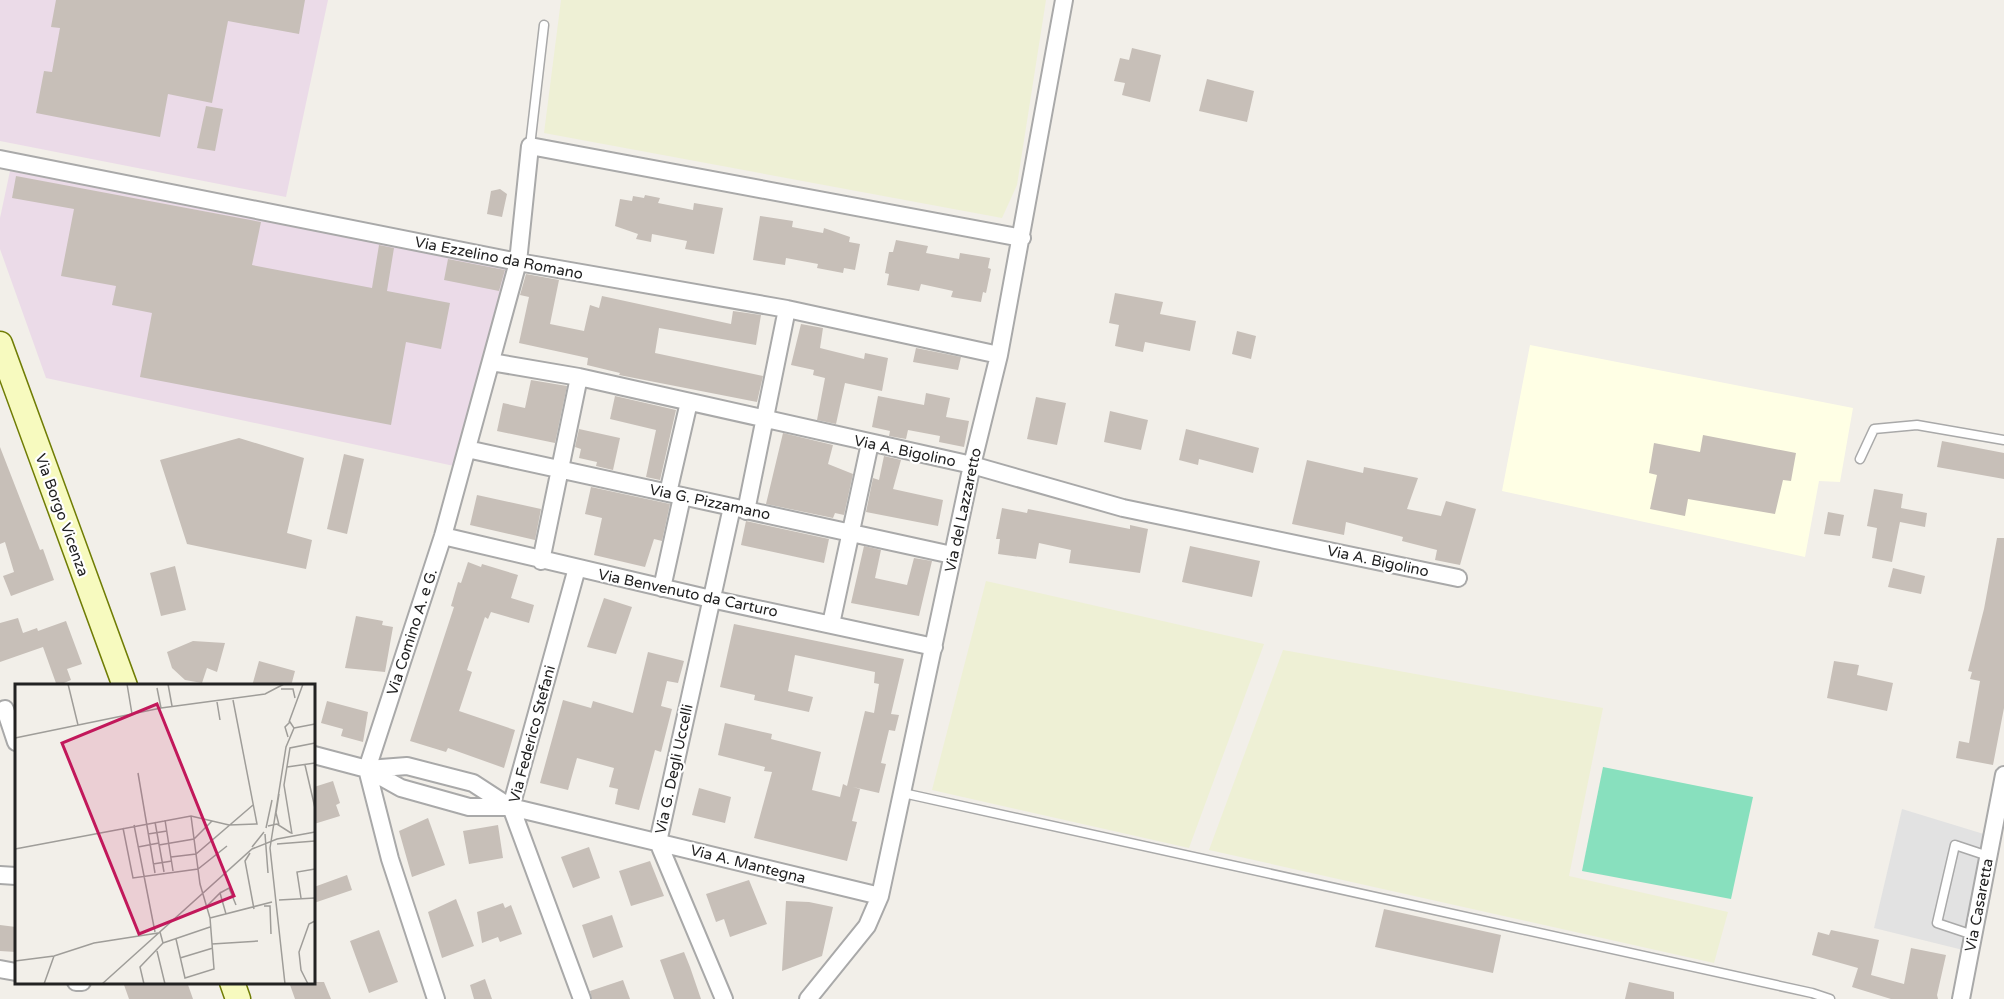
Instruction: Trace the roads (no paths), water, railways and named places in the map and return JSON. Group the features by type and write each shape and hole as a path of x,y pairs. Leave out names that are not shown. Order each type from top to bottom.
{"street":[{"name":"Via del Lazzaretto","path":"808,999 867,926 880,896 952,555 999,355 1064,0"},
{"path":"530,146 1022,238"},
{"name":"Via Comino A. e G.","path":"367,769 443,537 518,262 530,146"},
{"name":"Via Ezzelino da Romano","path":"0,159 518,262 787,309 999,355"},
{"name":"Via G. Degli Uccelli","path":"724,999 658,842 711,599 764,420 787,309"},
{"name":"Via Borgo Vicenza","path":"0,345 124,684"},
{"name":"Via A. Bigolino","path":"491,362 579,377 972,465 1123,507 1458,578"},
{"path":"541,561 579,377"},
{"path":"662,588 689,402"},
{"path":"831,624 870,443"},
{"name":"Via G. Pizzamano","path":"467,449 952,555"},
{"name":"Via Benvenuto da Carturo","path":"443,537 541,561 934,647"},
{"name":"Via Federico Stefani","path":"577,568 511,807 582,999"},
{"path":"7,709 15,738"},
{"name":"Via A. Mantegna","path":"315,755 367,769 401,788 469,807 511,807 880,896"},
{"name":"Via A. Mantegna","path":"367,769 407,766 473,783 511,807"},
{"path":"367,769 390,859 436,999"},
{"name":"Via Casaretta","path":"1961,999 2004,775"},
{"path":"0,875 15,876"},
{"path":"0,969 15,972"},
{"path":"233,984 238,999"}],"lane":[{"path":"530,146 544,25"},
{"path":"1860,459 1874,429 1917,425 2004,440"},
{"path":"903,793 1812,993 1830,999"},
{"path":"1973,934 1937,923 1955,845 1988,856"}]}
